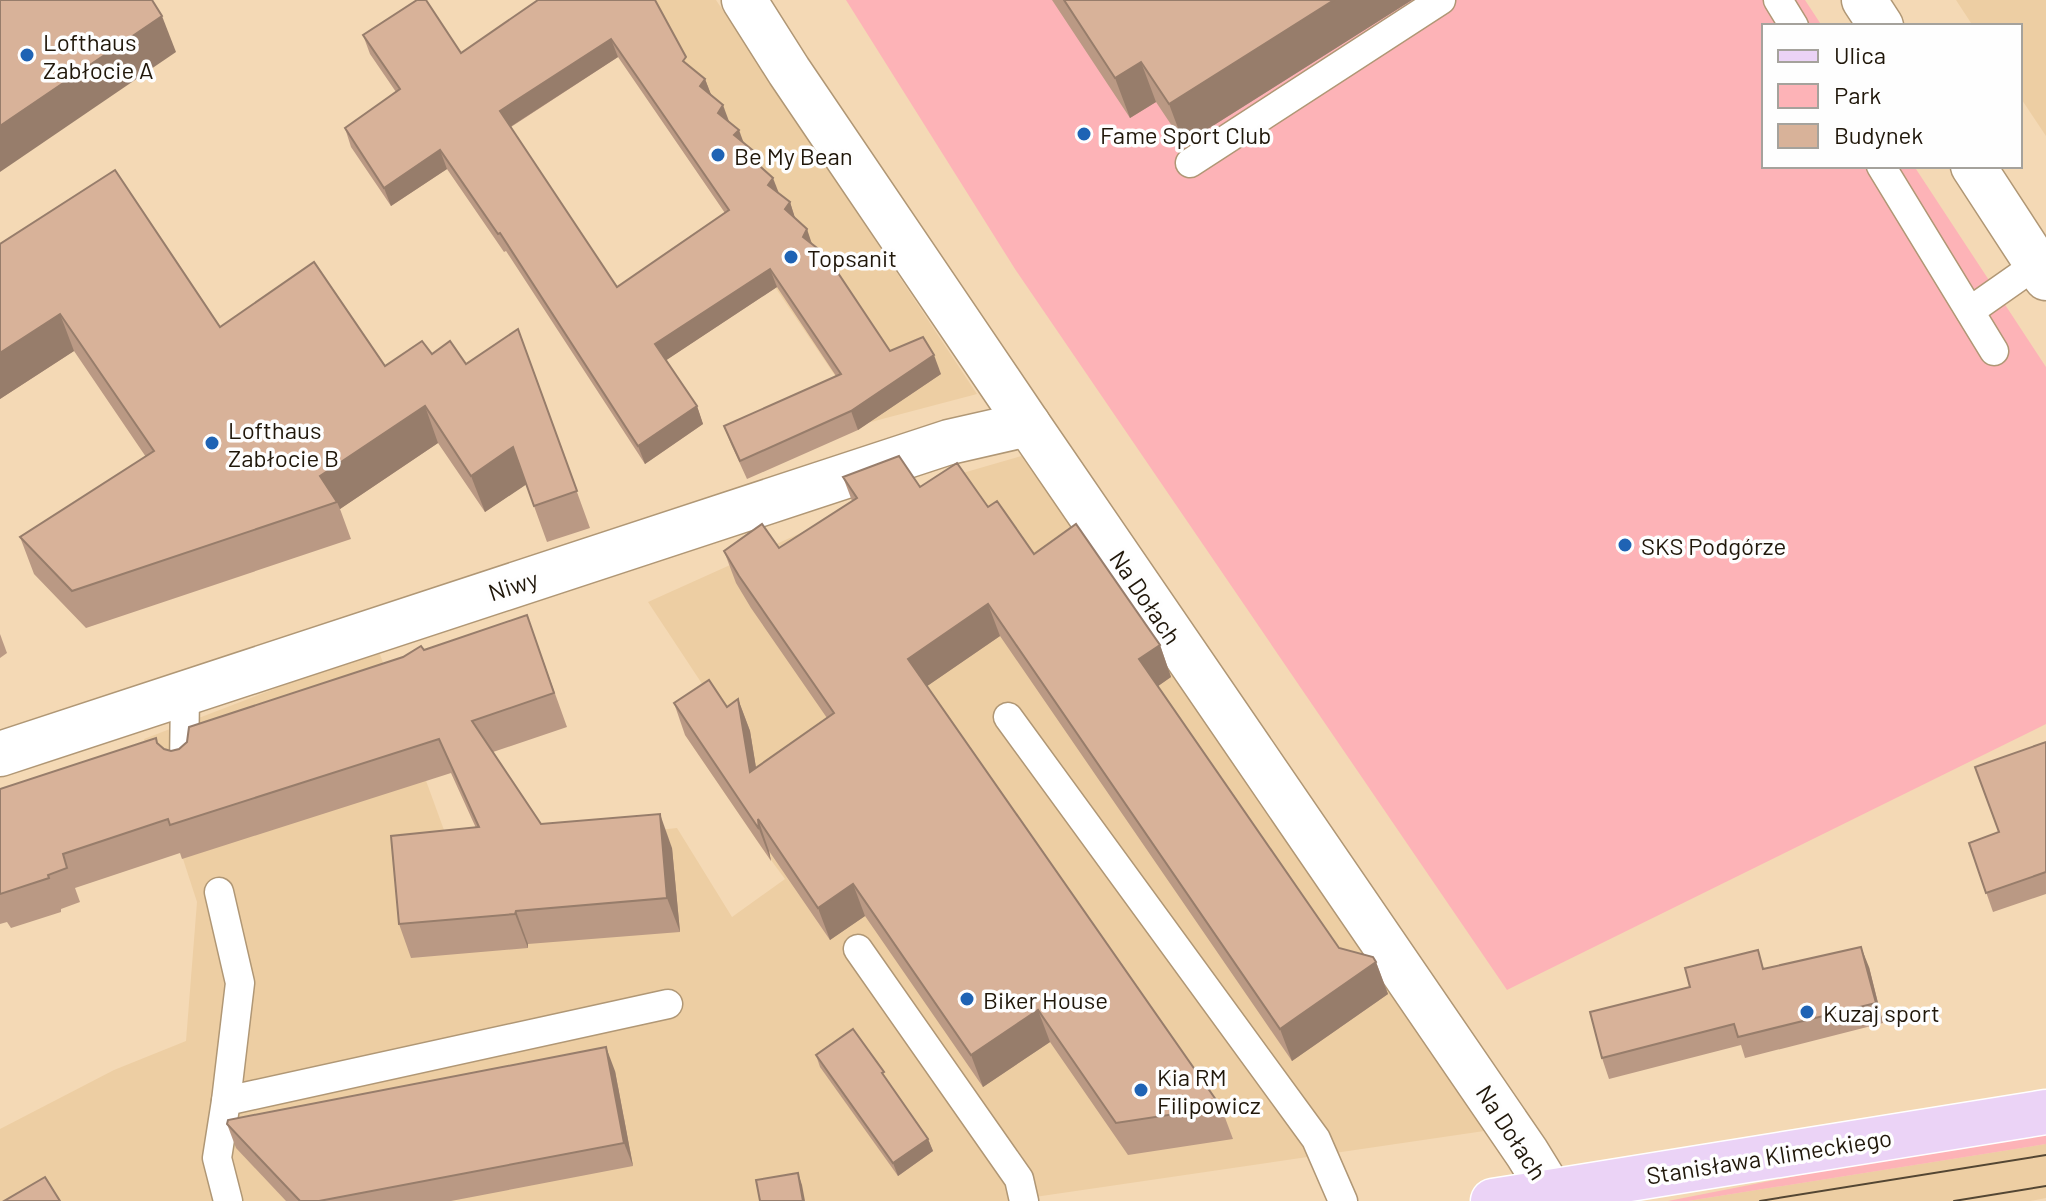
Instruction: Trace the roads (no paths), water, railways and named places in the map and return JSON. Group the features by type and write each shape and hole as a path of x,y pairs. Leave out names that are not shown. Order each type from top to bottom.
{"main road":[{"name":"Stanisława Klimeckiego","path":"1493,1201 2046,1112"}],"street":[{"name":"Na Dołach","path":"744,0 789,71 1551,1192"},
{"path":"1864,0 1880,24"},
{"path":"1974,168 2041,271"},
{"name":"Niwy","path":"0,754 949,442 1028,424"}],"lane":[{"path":"1190,163 1441,0"},
{"path":"1778,0 1793,24"},
{"path":"1882,168 1994,351"},
{"path":"1970,311 2041,271"},
{"path":"184,768 185,693"},
{"path":"1008,717 1316,1139 1343,1201"},
{"path":"219,892 240,983 217,1158 228,1201"},
{"path":"858,949 1019,1179 1024,1201"},
{"path":"226,1101 668,1004"}],"tram line":[{"path":"1760,1201 2046,1155"},
{"path":"1954,1201 2046,1186"}],"place":[{"name":"Lofthaus Zabłocie A","path":"27,55"},
{"name":"Fame Sport Club","path":"1084,134"},
{"name":"Be My Bean","path":"718,155"},
{"name":"Topsanit","path":"791,257"},
{"name":"Lofthaus Zabłocie B","path":"212,443"},
{"name":"SKS Podgórze","path":"1625,545"},
{"name":"Biker House","path":"967,999"},
{"name":"Kuzaj sport","path":"1807,1012"},
{"name":"Kia RM Filipowicz","path":"1141,1090"}]}
